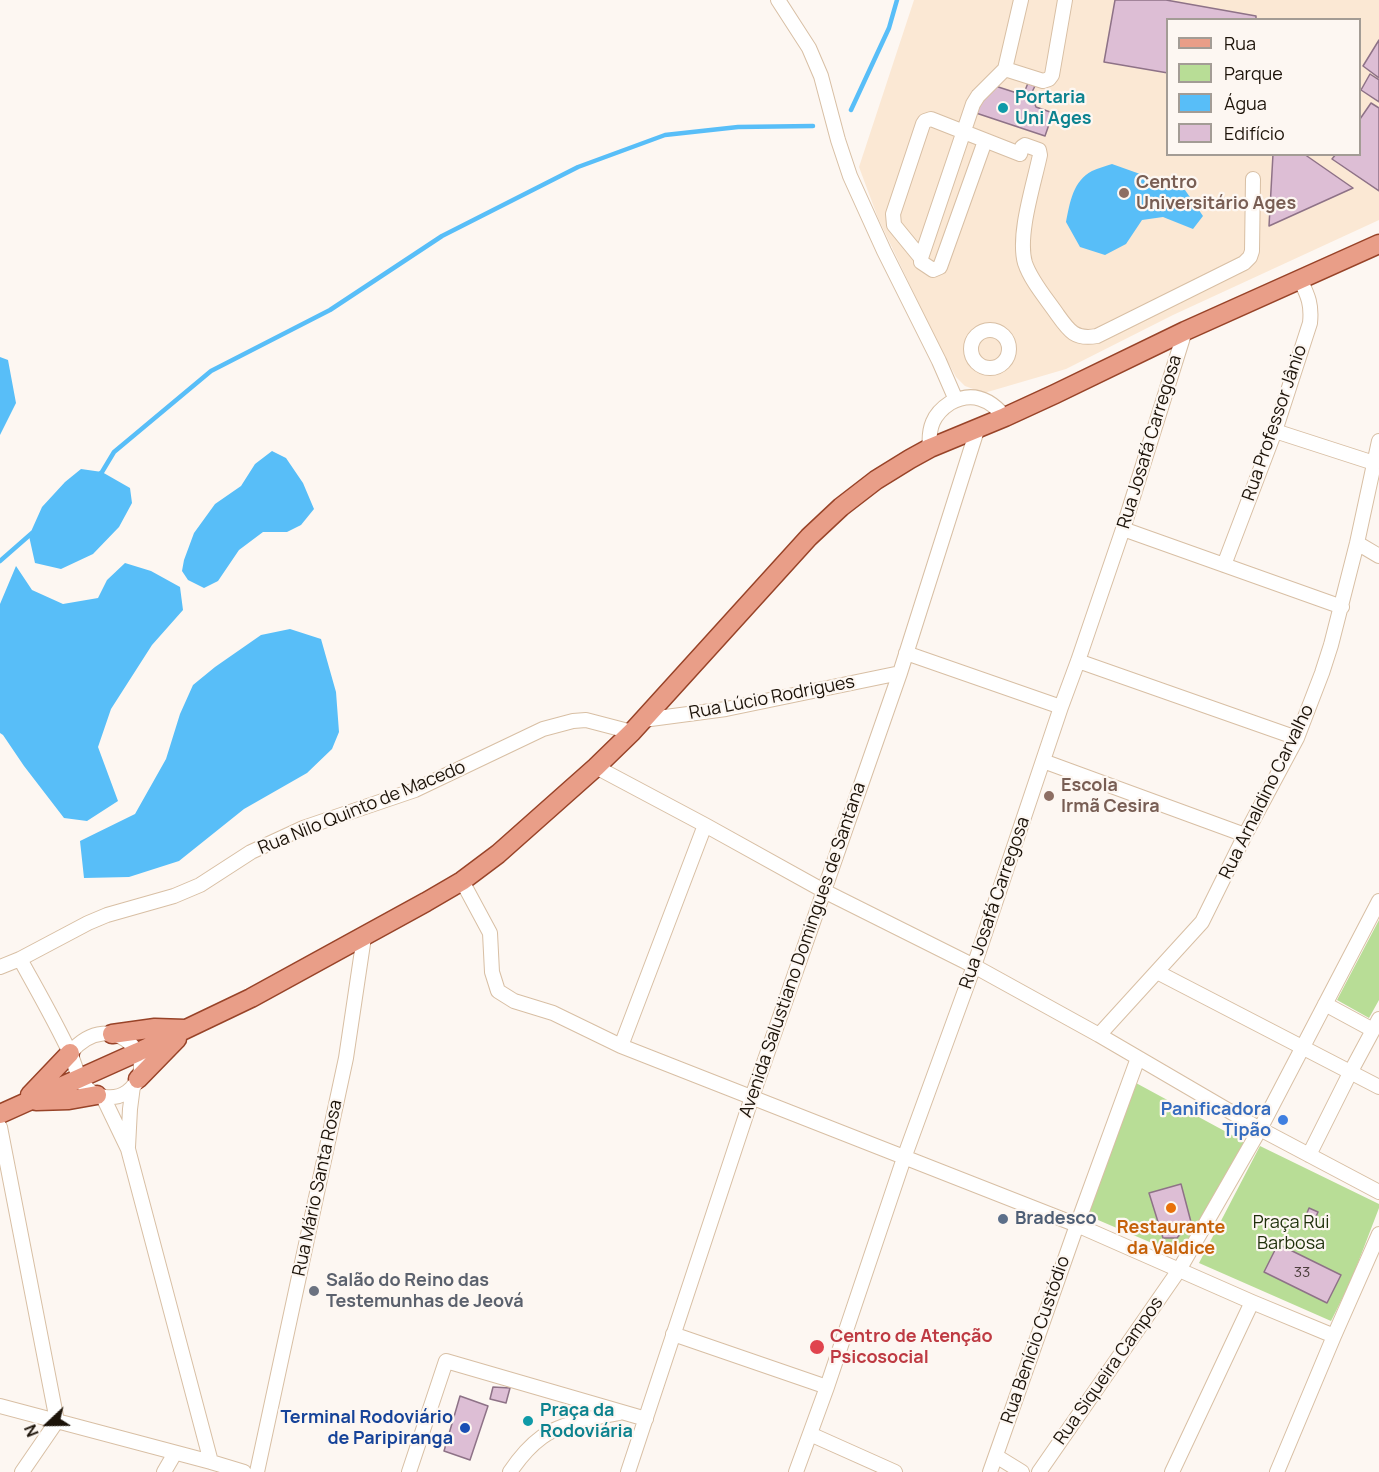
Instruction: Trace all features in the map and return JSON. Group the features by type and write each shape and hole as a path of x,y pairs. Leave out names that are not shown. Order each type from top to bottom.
{"main road":[{"path":"0,1114 251,998 462,881 498,854 596,767 638,726 809,537 841,507 876,480 930,448 1005,417 1185,331 1379,244"},
{"path":"112,1034 155,1028 187,1029"},
{"path":"135,1082 187,1029"},
{"path":"26,1102 70,1053"},
{"path":"26,1102 100,1096"}],"street":[{"path":"778,0 809,48 821,75 850,176 957,400"},
{"path":"921,258 975,100 1005,69 1021,0"},
{"path":"1005,69 1043,81 1049,79 1052,75 1065,0"},
{"path":"985,141 940,267 933,270 921,262 921,258 894,225 893,214 925,121 931,119 1020,154 1025,145 1039,150 1040,155 1023,233 1023,252 1029,273 1047,300 1065,326 1080,337 1097,336 1244,263 1252,251 1253,179"},
{"name":"Rua Professor Jânio","path":"1224,565 1275,431 1310,323 1309,298 1300,279"},
{"name":"Rua Josafá Carregosa","path":"796,1472 904,1158 974,966 1078,661 1123,529 1185,331"},
{"path":"930,448 930,431 936,415 942,408 957,400 967,397 980,399 990,403 1005,417"},
{"name":"Avenida Salustiano Domingues de Santana","path":"628,1472 752,1097 900,673 978,427"},
{"path":"1275,431 1374,463"},
{"name":"Rua Arnaldino Carvalho","path":"1100,1035 1202,922 1297,738 1322,674 1342,607 1379,441"},
{"path":"1123,529 1342,607"},
{"path":"1357,543 1379,556"},
{"path":"906,653 1061,707"},
{"path":"1078,661 1297,738"},
{"name":"Rua Lúcio Rodrigues","path":"638,726 900,673"},
{"name":"Rua Nilo Quinto de Macedo","path":"0,967 107,915 174,896 200,885 251,852 303,828 415,790 543,729 586,720 638,726"},
{"path":"1043,761 1245,835"},
{"path":"596,767 824,891 974,966 1100,1035 1260,1130 1379,1191"},
{"path":"621,1046 705,825"},
{"path":"462,881 490,933 492,972 498,991 514,1001 553,1013 621,1046 1077,1225 1334,1336"},
{"name":"Rua Siqueira Campos","path":"1039,1472 1179,1270 1260,1130 1379,901"},
{"name":"Rua Mário Santa Rosa","path":"257,1472 346,1058 364,937"},
{"path":"20,959 70,1053 80,1078 84,1085 100,1096 128,1149 211,1462"},
{"path":"1157,972 1379,1087"},
{"path":"1310,1155 1376,1025 1325,1004"},
{"path":"70,1053 91,1037 112,1034 124,1038 138,1052 140,1070 135,1082 130,1109 128,1149"},
{"name":"Rua Benício Custódio","path":"990,1472 1138,1058"},
{"path":"100,1096 127,1092 135,1082"},
{"path":"0,1127 57,1420 22,1472"},
{"path":"1277,1472 1379,1234"},
{"path":"1172,1472 1252,1302"},
{"path":"673,1334 827,1387"},
{"path":"409,1472 446,1361 646,1419"},
{"path":"0,1406 244,1472"},
{"path":"510,1472 543,1437 570,1424 621,1412"},
{"path":"810,1434 895,1472"},
{"path":"164,1472 175,1453"},
{"path":"996,1456 1022,1472"}],"shaded area":[{"name":"Centro Universitário Ages","path":"914,0 1379,0 1379,220 1173,315 1066,369 984,393 965,386 956,377 936,340 878,218 859,167"}],"green space":[{"path":"1379,920 1379,1000 1369,1018 1337,1000"},
{"name":"Praça Rui Barbosa","path":"1136,1083 1243,1141 1245,1148 1180,1255 1091,1217 1088,1203"},
{"name":"Praça Rui Barbosa","path":"1260,1146 1379,1204 1351,1281 1331,1321 1199,1263"}],"water":[{"path":"1112,164 1185,190 1203,216 1193,229 1163,217 1142,220 1126,244 1105,255 1080,247 1066,222 1073,193 1080,180 1086,175"},
{"path":"0,357 8,360 16,403 0,435"},
{"path":"272,451 286,458 303,483 314,509 301,525 287,532 263,532 239,550 218,581 204,588 188,580 182,571 194,533 215,504 241,486 255,464"},
{"path":"81,469 102,472 130,488 132,503 119,527 93,554 61,569 35,563 29,536 42,507 65,482"},
{"path":"125,563 151,571 180,587 183,610 152,645 111,709 98,747 118,801 87,821 64,818 0,733 0,604 16,566 32,590 63,604 98,598 107,580"},
{"path":"290,629 321,639 336,692 339,732 332,749 307,773 244,809 179,861 129,877 84,878 80,841 135,814 166,759 180,714 193,685 261,635"}],"building":[{"path":"1115,0 1166,0 1256,16 1256,18 1166,18 1166,73 1104,62"},
{"path":"1379,40 1379,78 1363,66"},
{"path":"1370,74 1379,80 1379,102 1361,90"},
{"name":"Portaria Uni Ages","path":"1028,83 1035,86 1031,94 1036,107 1053,113 1045,136 967,110 973,91 985,95 989,84 1020,94 1024,93"},
{"path":"1371,103 1379,108 1379,191 1332,159 1334,156 1361,156 1361,118"},
{"path":"1273,156 1307,156 1353,188 1269,226"},
{"name":"Restaurante da Valdice","path":"1181,1184 1191,1222 1177,1238 1163,1238 1149,1193"},
{"path":"1309,1208 1318,1212 1312,1226 1303,1223"},
{"path":"1278,1244 1341,1275 1327,1303 1264,1272"},
{"path":"493,1387 510,1388 506,1403 490,1399"},
{"name":"Terminal Rodoviário de Paripiranga","path":"460,1396 488,1406 470,1460 444,1451"}],"waterway":[{"path":"851,110 889,28 897,0"},
{"path":"97,476 114,452 211,371 330,310 442,236 578,167 665,135 738,127 813,126"},
{"path":"0,561 32,533"}],"place":[{"name":"Portaria Uni Ages","path":"1003,108"},
{"name":"Centro Universitário Ages","path":"1124,193"},
{"name":"Escola Irmã Cesira","path":"1049,796"},
{"name":"Panificadora Tipão","path":"1283,1120"},
{"name":"Restaurante da Valdice","path":"1171,1208"},
{"name":"Bradesco","path":"1003,1219"},
{"name":"Salão do Reino das Testemunhas de Jeová","path":"314,1291"},
{"name":"Centro de Atenção Psicosocial","path":"817,1347"},
{"name":"Praça da Rodoviária","path":"528,1421"},
{"name":"Terminal Rodoviário de Paripiranga","path":"465,1428"}]}
